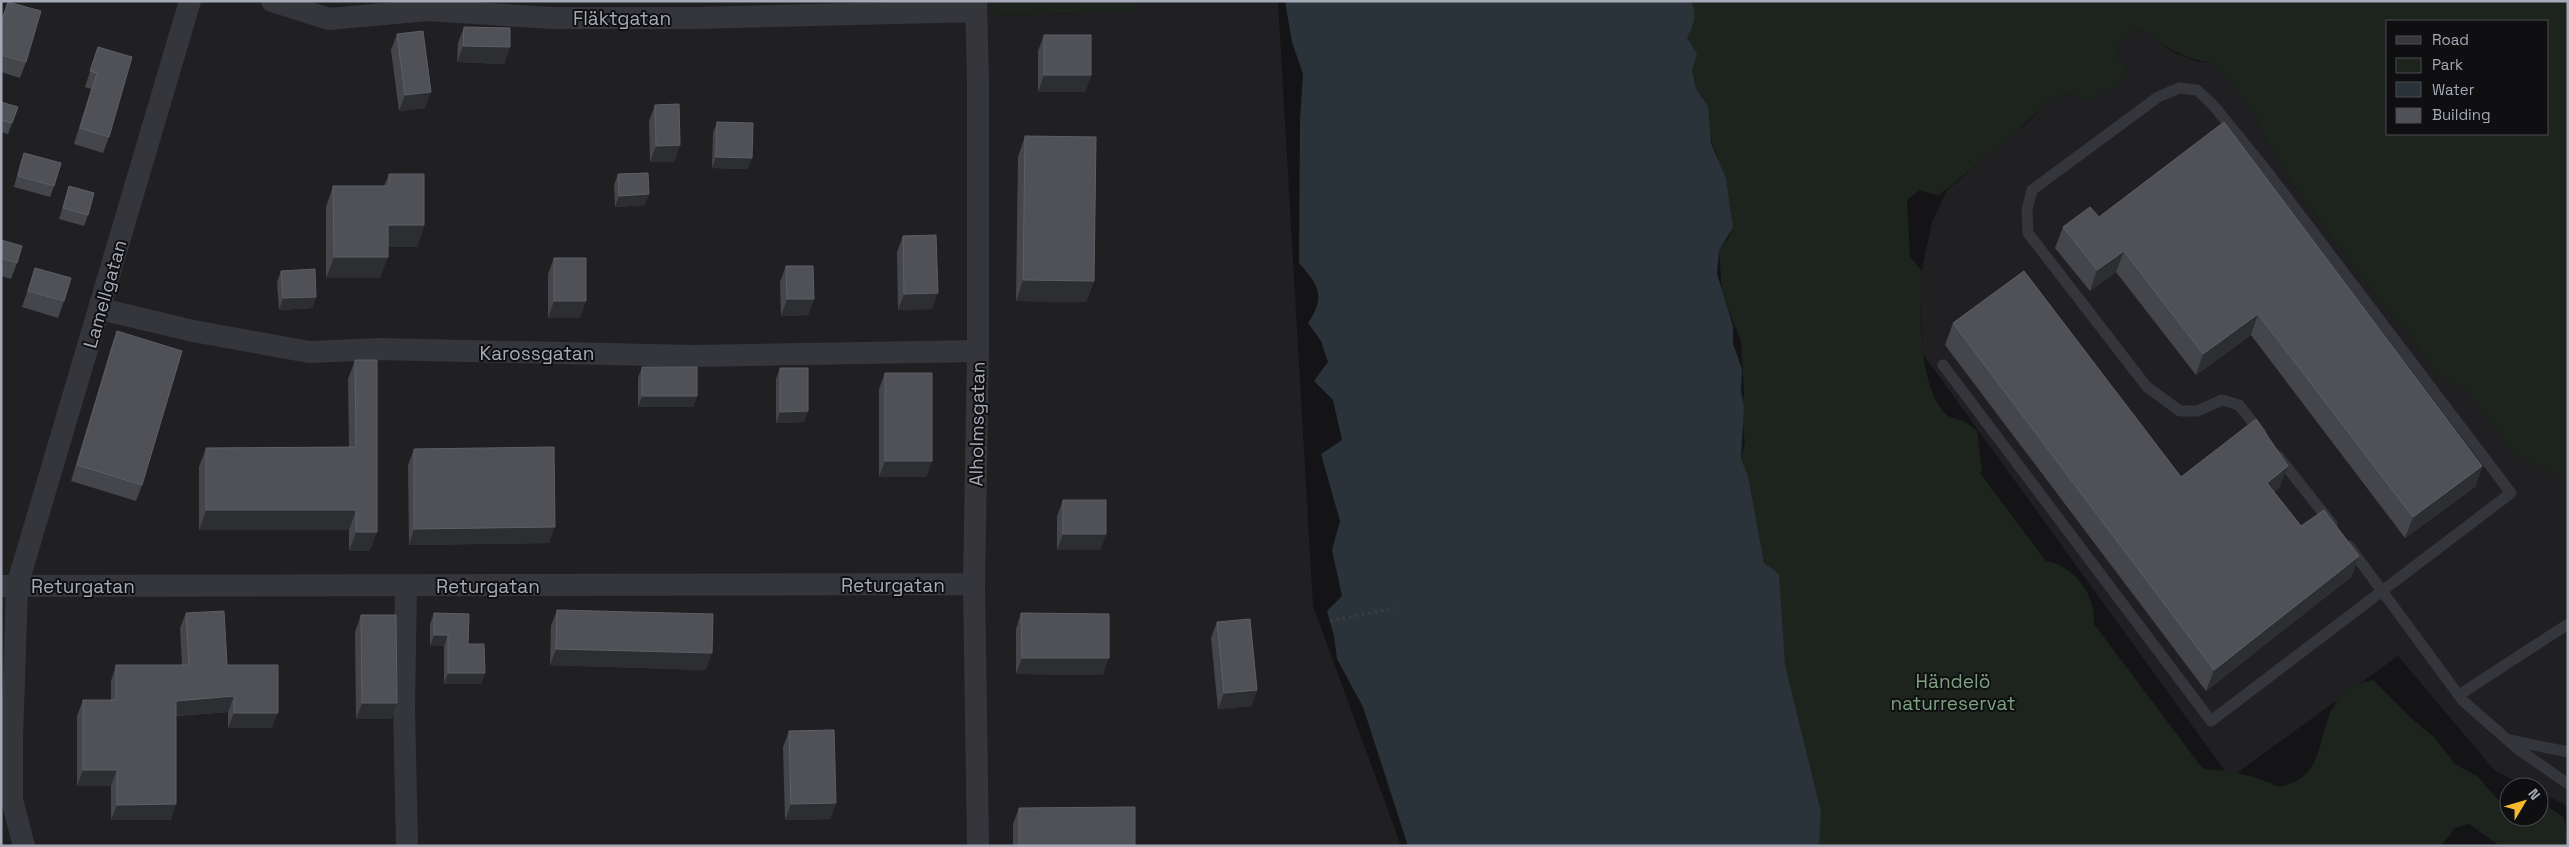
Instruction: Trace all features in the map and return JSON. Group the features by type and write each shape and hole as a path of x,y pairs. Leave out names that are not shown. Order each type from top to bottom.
{"street":[{"name":"Lamellgatan","path":"24,846 12,800 9,586 100,309 190,1"},
{"name":"Fläktgatan","path":"272,1 329,19 427,10 552,18 610,18 976,6"},
{"name":"Alholmsgatan","path":"976,6 978,82 978,351 974,584 978,846"},
{"name":"Karossgatan","path":"100,309 192,331 309,352 380,349 694,356 978,351"},
{"name":"Returgatan","path":"9,586 974,584"},
{"path":"406,586 404,706 406,846"}],"lane":[{"path":"1943,365 2210,721 2382,590 2511,493 2266,170 2213,105 2197,90 2179,88 2158,97 2032,190 2027,210 2028,233 2147,387 2180,411 2197,411 2222,400 2239,405 2382,590 2459,695 2508,740 2568,784"},
{"path":"2459,695 2568,624"},
{"path":"2508,740 2568,752"}],"path":[{"path":"1330,621 1395,608"}],"shaded area":[{"path":"1,1 995,1 996,15 1134,12 1134,1 1278,1 1313,606 1401,846 1,846"},
{"path":"2138,28 2175,53 2195,61 2215,64 2255,114 2264,136 2289,179 2364,281 2418,347 2436,374 2473,391 2568,454 2568,806 2549,797 2549,777 2507,777 2495,771 2398,656 2230,778 1923,354 1920,296 1922,270 1932,222 1947,190 2025,125 2047,103 2128,72 2117,55 2115,36"}],"green space":[{"path":"995,1 1134,1 1134,12 995,15"},
{"name":"Händelö naturreservat","path":"1691,1 2568,1 2568,479 2516,456 2467,391 2436,374 2418,347 2364,281 2289,179 2264,136 2255,114 2215,64 2183,55 2138,28 2116,43 2117,55 2128,72 2114,87 2084,101 2069,93 2047,103 2010,138 1938,196 1920,190 1907,200 1910,257 1922,271 1921,326 1926,368 1930,387 1937,403 1947,415 1965,422 1977,431 1982,470 1980,473 2046,561 2066,569 2082,584 2094,613 2094,624 2203,769 2242,774 2279,787 2293,783 2311,768 2331,711 2340,698 2353,687 2373,680 2411,718 2434,737 2455,764 2477,776 2499,801 2499,827 2549,827 2549,807 2564,818 2568,846 2500,846 2469,824 2455,828 2441,846 1818,846 1763,569 1747,474 1741,459 1745,443 1741,412 1744,394 1741,341 1722,293 1719,251 1730,235 1732,226 1730,204 1717,155 1691,92 1684,60"}],"water":[{"path":"1285,1 1691,1 1694,16 1693,25 1687,38 1697,54 1692,70 1696,89 1708,106 1711,143 1726,178 1733,227 1719,251 1717,274 1733,326 1733,344 1742,369 1741,391 1744,407 1741,459 1748,476 1764,563 1779,574 1785,665 1821,812 1819,846 1408,846 1363,707 1337,659 1334,636 1327,611 1342,596 1332,550 1340,521 1321,454 1342,440 1333,400 1314,381 1328,362 1321,341 1308,323 1317,305 1318,292 1311,278 1299,263 1300,120 1303,74 1292,42"}],"building":[{"path":"8,2 41,11 26,62 1,55 1,24"},
{"path":"464,27 510,28 510,47 463,46"},
{"path":"423,31 431,92 405,95 397,34"},
{"path":"1044,35 1091,35 1091,75 1044,75"},
{"path":"98,47 132,57 109,137 80,128 97,73 90,71"},
{"path":"1,102 18,107 12,123 1,120"},
{"path":"679,104 680,145 656,146 655,105"},
{"path":"717,122 753,123 752,158 716,157"},
{"path":"2224,122 2482,466 2413,517 2258,314 2203,354 2124,251 2097,270 2063,227 2090,207 2099,217"},
{"path":"1025,136 1096,137 1094,281 1023,280"},
{"path":"24,153 61,163 54,186 18,176"},
{"path":"648,173 649,194 619,196 618,174"},
{"path":"389,174 424,174 424,225 388,225 388,257 334,257 333,186 389,186"},
{"path":"69,186 94,193 88,215 63,208"},
{"path":"936,235 938,293 904,294 903,236"},
{"path":"1,240 22,246 17,263 1,258"},
{"path":"554,258 586,258 586,301 554,301"},
{"path":"786,266 813,266 814,299 787,299"},
{"path":"35,268 71,278 64,301 28,291"},
{"path":"315,269 316,297 283,298 281,271"},
{"path":"2024,271 2181,477 2256,419 2288,466 2267,483 2301,526 2324,510 2359,556 2214,670 1953,323"},
{"path":"117,331 182,351 142,485 77,465"},
{"path":"355,360 377,360 377,532 356,532 356,510 206,510 206,448 356,447"},
{"path":"642,367 697,367 697,396 642,396"},
{"path":"780,368 808,368 808,411 780,412"},
{"path":"885,373 932,373 932,461 885,461"},
{"path":"554,447 555,527 414,529 414,449"},
{"path":"1063,500 1106,500 1106,534 1063,534"},
{"path":"557,610 713,614 712,653 556,649"},
{"path":"224,611 227,665 278,665 278,713 234,713 234,696 176,701 176,804 117,805 117,770 83,770 83,700 116,700 116,665 189,665 186,613"},
{"path":"434,613 469,614 468,644 484,644 485,673 448,673 448,635 434,635"},
{"path":"1021,613 1109,614 1109,658 1022,658"},
{"path":"361,615 396,615 397,703 362,703"},
{"path":"1250,619 1257,690 1224,693 1217,622"},
{"path":"834,730 836,803 791,804 789,731"},
{"path":"1135,807 1135,845 1019,846 1019,808"}]}
